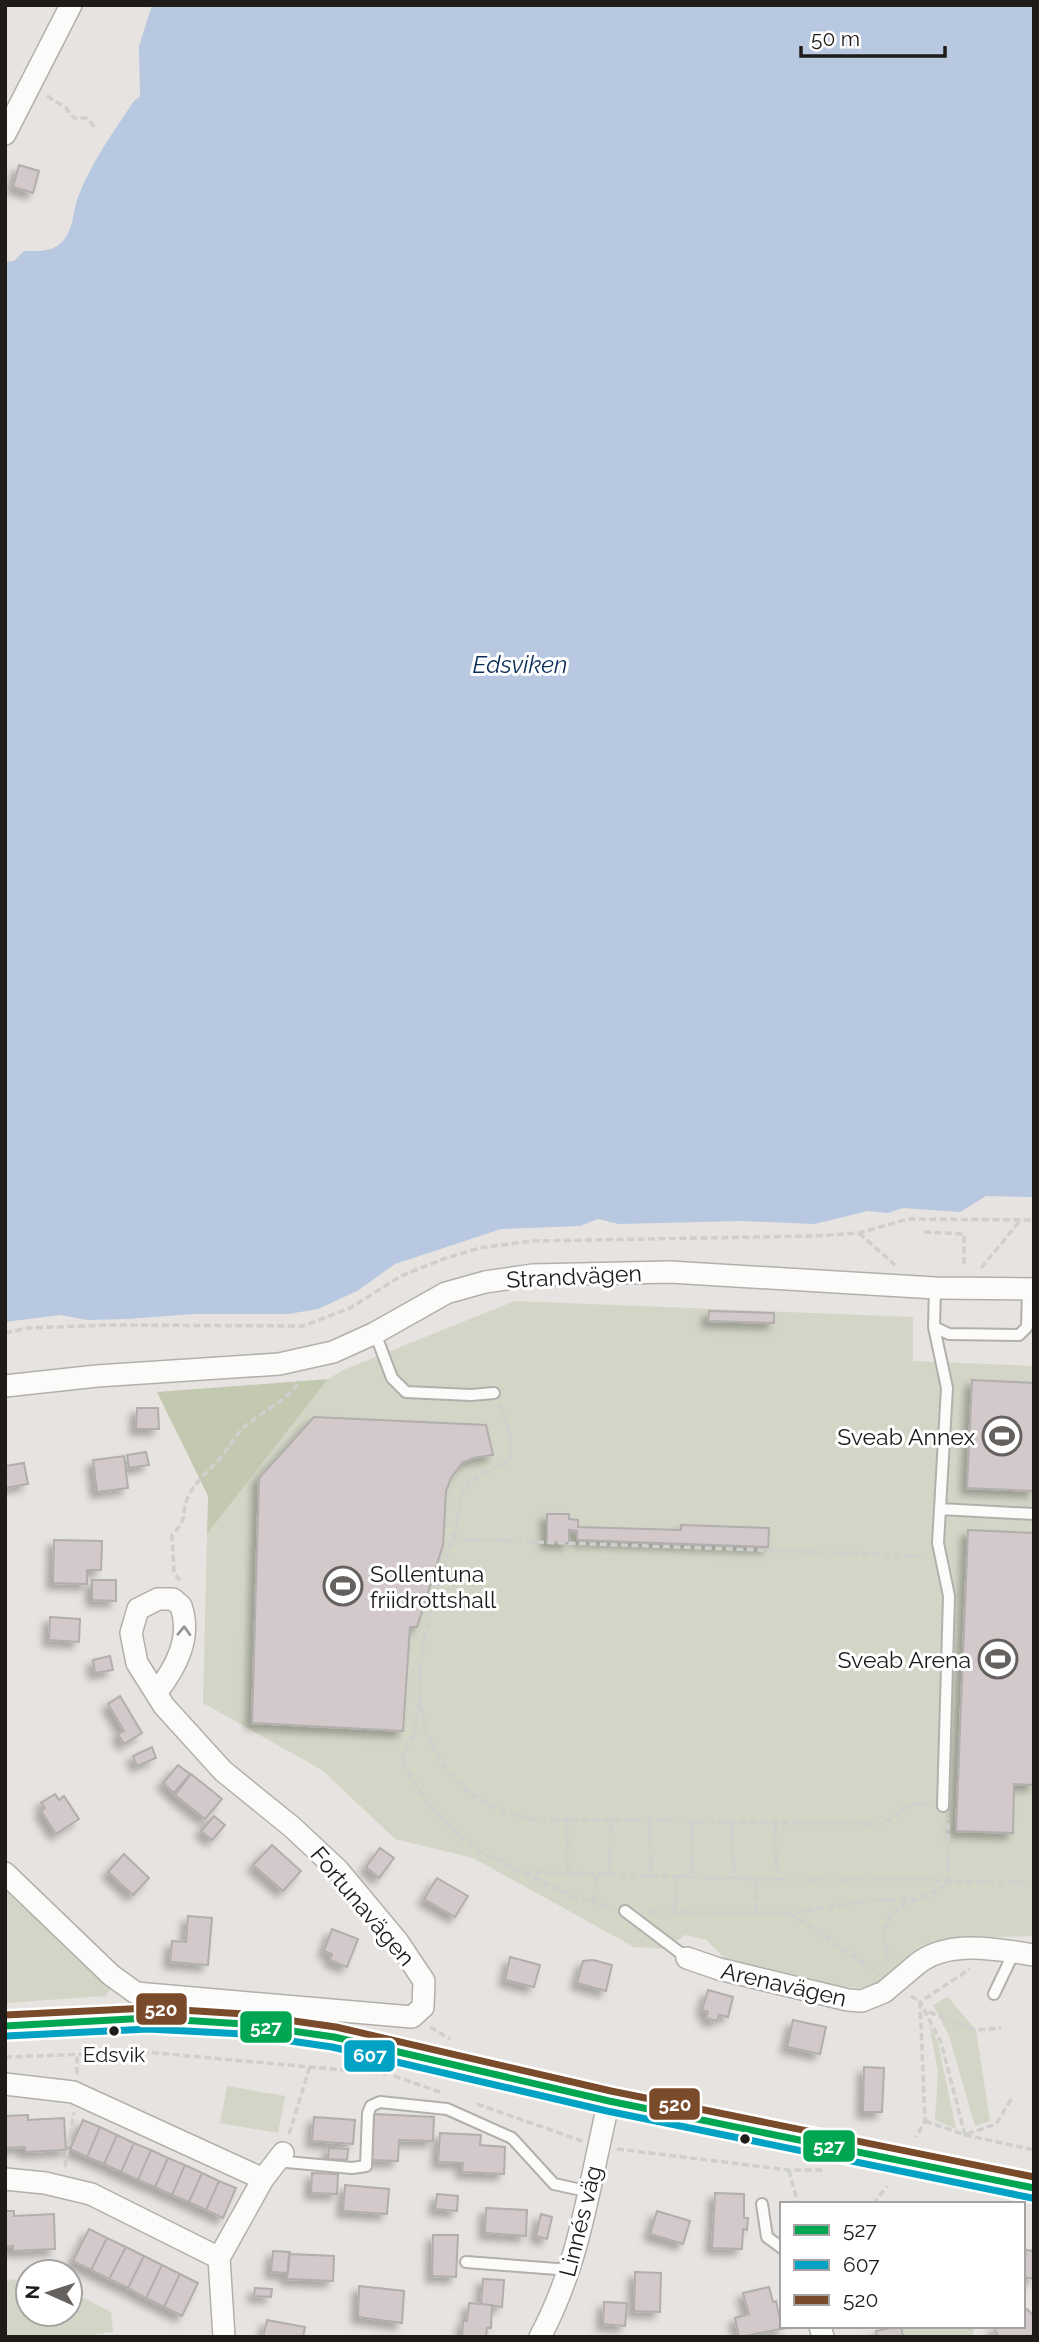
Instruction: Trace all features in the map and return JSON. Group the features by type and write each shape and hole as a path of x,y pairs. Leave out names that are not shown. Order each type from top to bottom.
{"street":[{"path":"5,134 10,111 71,5"},
{"name":"Strandvägen","path":"5,1386 97,1376 279,1364 333,1352 374,1333 446,1293 485,1282 533,1275 670,1272 935,1288 1031,1289"},
{"name":"Fortunavägen","path":"183,1612 173,1600 158,1599 144,1604 135,1615 131,1633 134,1653 164,1706 223,1771 292,1827 338,1870 398,1942 424,1981 423,2007 412,2017"},
{"path":"157,1692 180,1654 184,1634 183,1612"},
{"path":"5,1873 111,1975 136,1993 412,2017"},
{"name":"Arenavägen","path":"687,1958 719,1969 862,2001 927,1955 945,1948 1024,1953"},
{"path":"5,2026 148,2018 244,2024 334,2037 608,2101 1034,2188"},
{"path":"5,2084 77,2094 263,2179"},
{"name":"Linnés väg","path":"541,2337 570,2270 591,2192 608,2101"},
{"path":"224,2337 219,2258 263,2179 280,2157"},
{"path":"5,2179 90,2194 219,2258"}],"lane":[{"path":"935,1288 934,1327 947,1388 938,1543 949,1596 943,1806"},
{"path":"934,1327 949,1334 1019,1335 1027,1326 1031,1289"},
{"path":"374,1333 392,1378 406,1392 471,1395 494,1393"},
{"path":"940,1509 1034,1514"},
{"path":"625,1911 687,1958"},
{"path":"994,1994 1024,1953"},
{"path":"280,2157 352,2168 366,2166 371,2106 380,2102 447,2109 512,2138 554,2184 591,2192"},
{"path":"762,2204 767,2238 780,2247"},
{"path":"466,2262 570,2270"}],"path":[{"path":"43,93 66,108 74,118 88,118 96,129"},
{"path":"977,1274 1020,1221 1034,1220"},
{"path":"924,1232 964,1234 964,1276"},
{"path":"859,1233 902,1271"},
{"path":"183,1612 185,1587 174,1572 172,1535 185,1521 187,1499 242,1430 259,1415 271,1410 281,1397 296,1387 300,1378"},
{"path":"494,1393 510,1430 510,1462 485,1471 467,1483 459,1499 453,1539 422,1649 414,1735 403,1752 403,1763 429,1805 476,1850 572,1896 625,1911 790,1913 866,1901 919,1898"},
{"path":"453,1539 941,1556"},
{"path":"419,1699 427,1734 441,1763 465,1791 508,1815 567,1820 692,1824 883,1824 911,1804 943,1806"},
{"path":"567,1820 568,1872"},
{"path":"610,1875 611,1821"},
{"path":"650,1822 651,1876"},
{"path":"692,1824 693,1878"},
{"path":"732,1824 734,1878"},
{"path":"884,1985 888,1956 884,1932 888,1919 903,1903 941,1891 949,1882 950,1824"},
{"path":"775,1825 777,1880"},
{"path":"524,1872 675,1878 927,1879 949,1882 1034,1883"},
{"path":"594,1902 596,1874"},
{"path":"674,1912 675,1878"},
{"path":"755,1879 755,1911"},
{"path":"965,2135 941,2042 928,2011 920,2002 975,1965"},
{"path":"928,2011 976,2030 1001,2028"},
{"path":"412,2017 452,2040"},
{"path":"5,2057 146,2052 310,2066 391,2074 455,2097"},
{"path":"280,2157 310,2066"},
{"path":"62,2187 77,2094"},
{"path":"965,2135 996,2124 1012,2098"},
{"path":"468,2101 598,2146 789,2170 830,2170"},
{"path":"925,2121 965,2135 1034,2150"},
{"path":"789,2170 797,2202"},
{"path":"875,2202 887,2186"}],"green space":[{"path":"515,1301 913,1317 913,1361 1034,1366 1034,1936 954,1938 932,1943 879,1989 827,1986 725,1959 707,1940 685,1935 664,1949 634,1947 473,1858 395,1839 322,1770 203,1703 207,1534 328,1379 343,1370"},
{"path":"328,1379 207,1534 208,1496 157,1392"},
{"path":"5,1882 113,1985 106,1996 5,2003"},
{"path":"948,1997 976,2030 990,2121 975,2126 949,2036 933,2005"},
{"path":"929,2024 938,2042 956,2129 935,2120 938,2072"},
{"path":"227,2086 285,2096 278,2133 220,2123"},
{"path":"5,2279 14,2280 14,2328 84,2328 84,2298 111,2312 113,2332 75,2337 5,2337"},
{"path":"901,2328 974,2328 972,2337 903,2337"}],"water":[{"name":"Edsviken","path":"152,5 1034,5 1034,1197 986,1196 960,1212 903,1208 888,1213 868,1211 814,1224 741,1221 619,1224 598,1219 580,1226 501,1229 395,1264 357,1291 318,1309 288,1314 194,1314 87,1320 60,1315 5,1322 5,262 14,261 24,251 53,248 67,236 78,197 89,172 134,101 140,96 139,46"}],"building":[{"path":"19,165 39,171 33,193 13,187"},
{"path":"709,1311 774,1313 774,1323 708,1321"},
{"name":"Sveab Annex","path":"972,1380 1034,1383 1034,1491 967,1488"},
{"path":"137,1408 158,1408 159,1429 136,1429"},
{"name":"Sollentuna friidrottshall","path":"314,1417 486,1425 493,1455 462,1463 451,1478 446,1491 443,1545 417,1627 410,1627 403,1731 252,1723 259,1478"},
{"path":"146,1452 149,1465 129,1468 127,1455"},
{"path":"124,1456 128,1488 97,1492 93,1460"},
{"path":"24,1463 28,1484 5,1488 5,1466"},
{"path":"547,1514 569,1514 569,1519 578,1520 578,1527 681,1530 681,1525 769,1528 768,1547 577,1540 577,1531 569,1530 569,1543 547,1542"},
{"name":"Sveab Arena","path":"968,1530 1034,1533 1034,1785 1014,1784 1013,1833 956,1831"},
{"path":"54,1540 102,1541 101,1570 87,1570 87,1584 53,1583"},
{"path":"92,1580 116,1580 116,1601 92,1600"},
{"path":"50,1617 80,1619 79,1642 49,1640"},
{"path":"110,1656 113,1670 95,1673 93,1660"},
{"path":"120,1696 142,1733 124,1744 118,1734 124,1731 108,1704"},
{"path":"152,1747 156,1758 137,1766 133,1756"},
{"path":"178,1765 190,1774 174,1793 163,1783"},
{"path":"191,1774 222,1799 205,1819 175,1795"},
{"path":"55,1794 59,1800 64,1796 79,1819 56,1834 41,1811 45,1808 41,1803"},
{"path":"214,1816 225,1825 212,1840 201,1831"},
{"path":"272,1845 301,1871 283,1891 253,1865"},
{"path":"380,1848 394,1858 379,1878 366,1867"},
{"path":"124,1854 149,1878 133,1895 108,1872"},
{"path":"437,1878 468,1896 455,1917 424,1899"},
{"path":"188,1916 212,1918 208,1965 170,1962 172,1941 186,1942"},
{"path":"332,1929 358,1939 347,1967 330,1960 332,1954 324,1951"},
{"path":"510,1957 540,1965 534,1987 505,1980"},
{"path":"593,1960 612,1965 606,1991 577,1983 583,1961"},
{"path":"708,1990 733,1997 728,2017 719,2015 717,2021 706,2018 708,2012 702,2010"},
{"path":"793,2020 826,2027 820,2054 787,2047"},
{"path":"864,2067 884,2068 882,2112 863,2112"},
{"path":"374,2114 434,2117 433,2141 399,2140 398,2161 372,2160"},
{"path":"28,2115 28,2120 64,2118 66,2150 25,2152 25,2147 5,2148 5,2116"},
{"path":"314,2117 355,2120 353,2144 312,2141"},
{"path":"83,2120 100,2127 87,2157 70,2149"},
{"path":"100,2127 117,2135 104,2164 87,2157"},
{"path":"440,2133 481,2135 480,2145 505,2147 504,2174 462,2172 463,2163 438,2162"},
{"path":"117,2135 134,2143 121,2172 104,2164"},
{"path":"134,2143 151,2150 138,2180 121,2172"},
{"path":"329,2148 348,2149 347,2160 328,2159"},
{"path":"151,2150 168,2158 155,2187 138,2180"},
{"path":"168,2158 185,2165 172,2195 155,2187"},
{"path":"185,2165 202,2173 189,2202 172,2195"},
{"path":"202,2173 219,2181 206,2210 189,2202"},
{"path":"312,2173 338,2174 337,2194 311,2193"},
{"path":"219,2181 236,2188 223,2218 206,2210"},
{"path":"345,2185 389,2189 387,2214 343,2211"},
{"path":"715,2193 744,2194 744,2218 748,2218 747,2230 743,2229 742,2249 712,2248"},
{"path":"437,2194 458,2196 457,2211 435,2209"},
{"path":"486,2208 527,2210 526,2236 485,2233"},
{"path":"5,2211 14,2211 14,2216 54,2214 55,2249 13,2251 13,2246 5,2247"},
{"path":"657,2211 690,2221 683,2244 650,2234"},
{"path":"541,2214 552,2217 547,2239 536,2236"},
{"path":"89,2229 107,2238 91,2270 84,2266 84,2258 74,2258"},
{"path":"433,2235 458,2235 456,2277 432,2276"},
{"path":"107,2238 126,2247 109,2279 91,2270"},
{"path":"126,2247 144,2256 128,2288 109,2279"},
{"path":"1026,2250 1034,2251 1034,2279 1025,2277"},
{"path":"273,2251 290,2252 288,2273 271,2272"},
{"path":"289,2254 334,2256 333,2281 287,2279"},
{"path":"144,2256 162,2265 146,2298 128,2288"},
{"path":"162,2265 180,2274 164,2307 146,2298"},
{"path":"635,2272 661,2273 660,2312 634,2311"},
{"path":"180,2274 198,2283 182,2316 164,2307"},
{"path":"483,2279 504,2280 502,2307 481,2304"},
{"path":"359,2286 404,2291 402,2323 358,2317"},
{"path":"769,2287 780,2315 780,2328 786,2328 739,2337 735,2318 749,2314 743,2293"},
{"path":"255,2288 272,2289 271,2297 254,2296"},
{"path":"604,2302 627,2303 625,2326 603,2324"},
{"path":"469,2303 492,2305 491,2328 487,2328 486,2337 462,2337 463,2321 467,2321"},
{"path":"1027,2309 1034,2316 1034,2333 1030,2337 994,2337 997,2334 994,2328 1025,2328"},
{"path":"267,2320 305,2327 303,2337 263,2337"},
{"path":"901,2328 903,2337 877,2337 876,2331"}],"transit line":[{"name":"520","path":"5,2015 149,2008 245,2014 336,2027 611,2091 1034,2177"},
{"name":"527","path":"5,2026 148,2018 244,2024 334,2037 609,2101 1034,2188"},
{"name":"607","path":"6,2036 148,2029 243,2034 332,2047 607,2111 1032,2198"}],"place":[{"name":"Sveab Annex","path":"1002,1436"},
{"name":"Sollentuna friidrottshall","path":"343,1586"},
{"name":"Sveab Arena","path":"998,1659"},
{"name":"Edsvik","path":"114,2031"}]}
